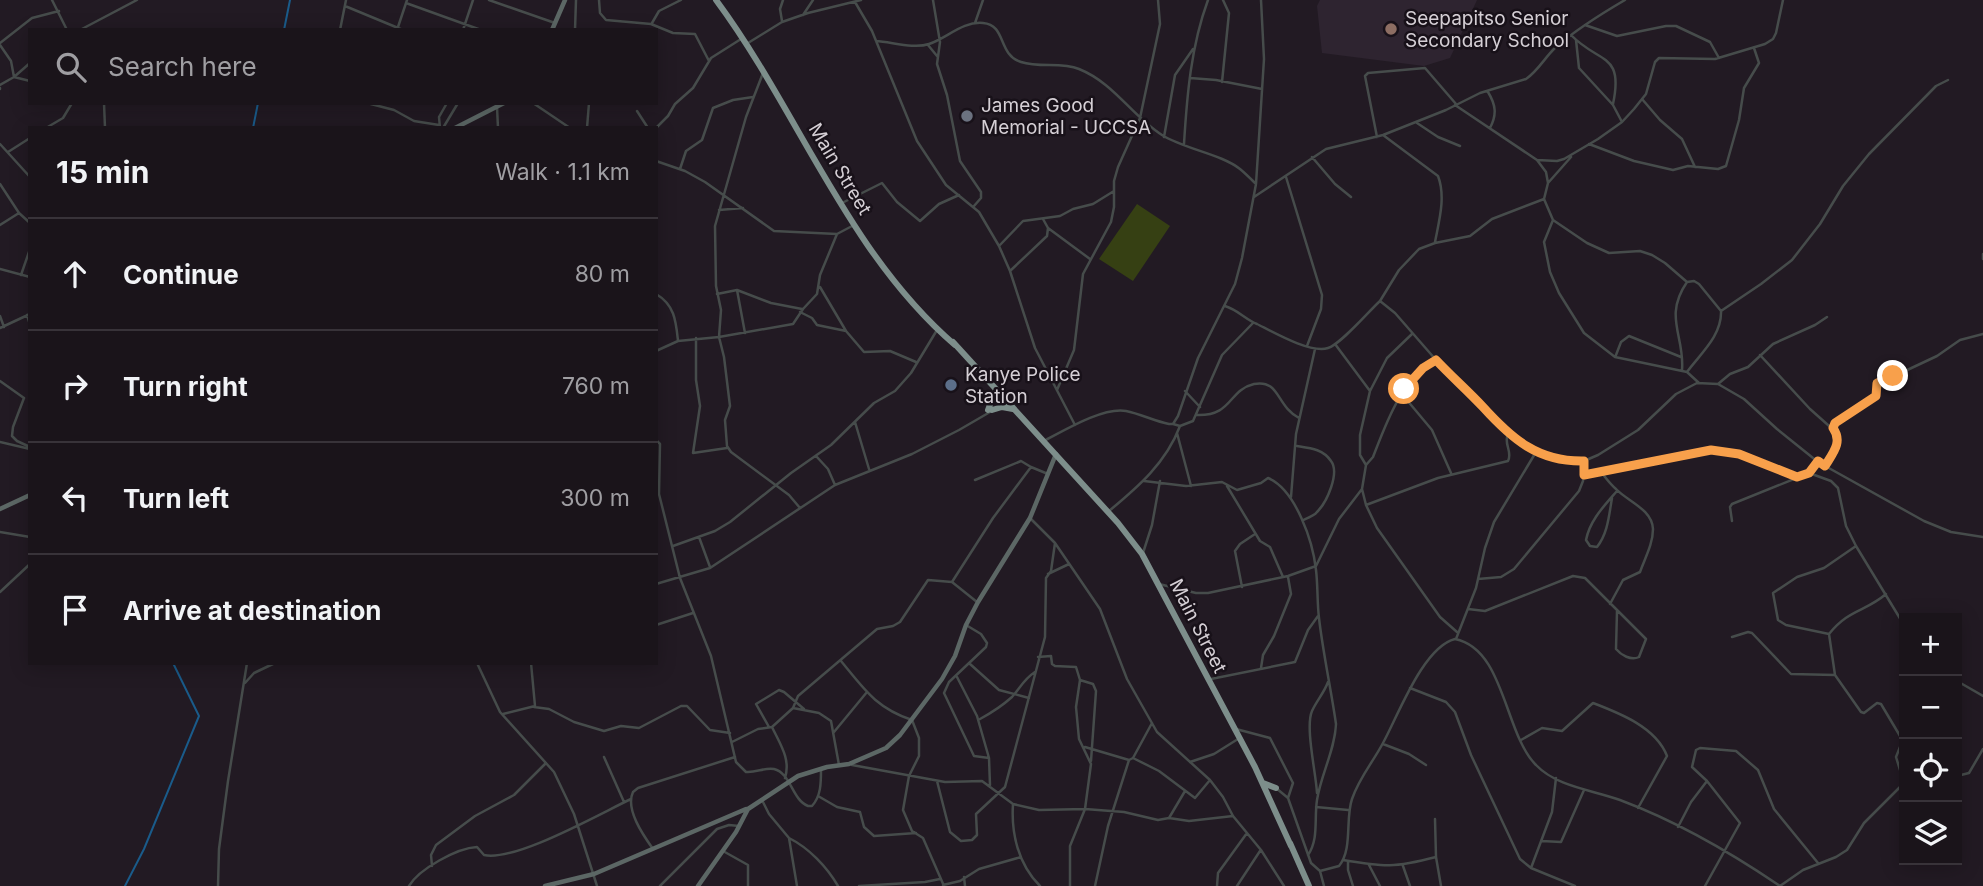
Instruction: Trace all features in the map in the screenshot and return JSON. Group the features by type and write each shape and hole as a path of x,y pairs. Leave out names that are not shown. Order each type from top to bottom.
{"highway":[{"name":"Main Street","path":"716,0 854,225 905,292 937,330 953,342 1005,397 1142,554 1265,792"},
{"name":"Main Street","path":"953,342 1037,434"},
{"path":"996,389 990,410 1002,407 1013,409"},
{"name":"Main Street","path":"1239,740 1265,792"},
{"path":"1262,782 1277,789 1271,802"},
{"path":"1265,792 1309,886"},
{"path":"1265,792 1291,846"}],"street":[{"path":"52,0 66,28"},
{"path":"84,28 137,0"},
{"path":"341,28 346,0"},
{"path":"464,28 473,0"},
{"path":"489,0 555,23"},
{"path":"553,28 565,0"},
{"path":"575,28 576,0"},
{"path":"599,0 600,13 606,20 651,24 669,32 695,33 709,61"},
{"path":"651,24 659,11 681,0"},
{"path":"782,22 780,9 783,0"},
{"path":"803,15 813,0"},
{"path":"658,126 693,88 713,55 782,22 861,0"},
{"path":"933,0 940,38 938,68 953,118 960,160 981,192 981,198 974,206"},
{"path":"975,23 983,0"},
{"path":"1056,391 1074,350 1082,280 1090,259 1111,222 1118,167 1140,118 1160,21 1158,0"},
{"path":"1184,145 1195,46 1209,0"},
{"path":"1222,82 1229,13 1223,0"},
{"path":"1173,424 1198,358 1235,284 1242,258 1256,184 1264,59 1261,0"},
{"path":"1253,198 1326,149 1377,137 1417,123 1470,96 1531,75 1549,54 1571,35 1625,0"},
{"path":"1538,160 1557,161 1575,153 1622,122 1642,99 1655,62 1659,58 1695,61 1719,58 1754,48 1773,39 1783,0"},
{"path":"345,6 398,27 407,2 476,28"},
{"path":"855,2 876,41 917,141 946,185 974,206 999,246 1010,271 1032,341 1075,425"},
{"path":"14,77 13,64 0,44 32,18 59,11"},
{"path":"876,41 928,45 949,33 975,23 984,23 997,29 1006,52 1017,60 1079,69 1125,100 1140,118 1164,137 1236,166 1256,184"},
{"path":"1585,25 1618,36 1676,26 1706,39 1719,58"},
{"path":"1571,35 1605,59 1616,72 1617,85 1613,105"},
{"path":"1576,40 1579,68 1613,105 1622,122"},
{"path":"928,45 937,56"},
{"path":"1164,137 1175,75 1195,46"},
{"path":"1589,145 1640,163 1673,170 1688,166 1718,169 1726,166 1739,120 1744,88 1759,63 1754,48"},
{"path":"1,87 28,65"},
{"path":"1377,137 1365,76 1368,73 1425,68 1455,105 1538,160 1546,172 1548,183 1544,199 1553,220 1602,251 1640,251 1652,255 1686,282 1695,281 1699,284 1720,311 1720,324 1712,340 1687,372"},
{"path":"763,73 753,97 715,226 717,294 721,310 719,337 730,406 725,419 728,448 789,495 800,508"},
{"path":"14,77 28,80"},
{"path":"1190,78 1262,89"},
{"path":"1720,311 1792,260 1820,225 1843,186 1869,153 1936,86 1948,80"},
{"path":"1488,91 1495,108 1490,128"},
{"path":"680,169 686,151 702,140 711,111 721,103 753,97"},
{"path":"1642,99 1654,114 1682,139 1696,167"},
{"path":"49,126 63,118 71,105"},
{"path":"104,105 106,126"},
{"path":"375,105 436,126"},
{"path":"441,126 439,117 446,105"},
{"path":"442,126 457,105"},
{"path":"459,126 502,105"},
{"path":"536,105 567,126"},
{"path":"587,126 589,105"},
{"path":"498,107 498,126"},
{"path":"637,111 647,126"},
{"path":"1417,123 1438,137 1460,146"},
{"path":"1382,135 1436,173 1440,180 1441,212 1435,243"},
{"path":"8,152 28,139"},
{"path":"0,144 28,175"},
{"path":"1548,183 1575,153"},
{"path":"1312,157 1335,184 1351,197"},
{"path":"658,162 680,169 724,194 774,231 837,234 854,225"},
{"path":"1286,177 1322,295 1321,309 1307,346"},
{"path":"841,204 882,183 897,202 920,221 939,204 959,195"},
{"path":"0,184 19,213 28,221"},
{"path":"999,246 1020,223 1060,216 1073,209 1093,204 1114,191"},
{"path":"1225,306 1236,309 1253,323 1315,349 1324,349 1335,344 1380,301 1408,258 1419,249 1469,236 1492,219 1544,199"},
{"path":"719,210 743,208"},
{"path":"0,225 19,213"},
{"path":"1043,219 1048,228 1090,259"},
{"path":"1553,220 1544,242 1553,281 1584,333 1615,357 1687,372 1699,383"},
{"path":"1010,271 1048,236 1048,228"},
{"path":"658,350 678,341 790,326 815,297 820,275 837,234"},
{"path":"1983,254 1983,259"},
{"path":"21,275 28,255"},
{"path":"0,269 28,277"},
{"path":"1682,371 1674,318 1678,296 1686,282"},
{"path":"818,285 846,331 864,352 890,351 916,362"},
{"path":"717,294 737,290 771,303 802,310 817,325 846,331"},
{"path":"737,290 745,333"},
{"path":"658,295 668,302 673,311 678,341"},
{"path":"1380,301 1395,313 1436,360 1508,434 1536,452 1561,460 1584,461 1624,440 1676,394 1699,383 1718,384 1744,399 1825,466 1924,521 1951,532 1983,537"},
{"path":"0,316 2,327 28,314"},
{"path":"1718,384 1730,374 1748,367 1773,344 1827,317"},
{"path":"1044,442 1075,425 1121,411 1180,426 1193,421 1222,355 1253,323"},
{"path":"673,546 730,522 816,456 874,403 895,391 911,373 937,330"},
{"path":"1366,465 1360,455 1360,435 1370,391 1387,358 1413,334"},
{"path":"1833,428 1839,419 1876,396 1877,383 1880,381 1937,356 1968,336 1983,334"},
{"path":"1615,357 1621,342 1629,336 1681,357"},
{"path":"696,338 696,380 700,406 693,453 728,448"},
{"path":"1335,344 1370,391"},
{"path":"1291,499 1296,434 1315,349"},
{"path":"1760,355 1838,436 1838,442 1825,466"},
{"path":"1436,360 1423,368 1402,393 1373,457 1366,465 1362,489 1377,528 1440,617 1457,632"},
{"path":"0,381 24,398 28,397"},
{"path":"1197,415 1219,412 1243,389 1250,385 1265,384 1272,387 1286,410 1300,418"},
{"path":"1185,391 1200,407"},
{"path":"1402,393 1432,430 1451,474"},
{"path":"658,584 710,568 835,485 912,454 959,430 1005,397"},
{"path":"24,398 12,436 28,447"},
{"path":"855,422 869,470"},
{"path":"1107,512 1144,481 1161,460 1180,426"},
{"path":"1177,433 1191,486"},
{"path":"1366,505 1451,474 1508,461 1508,434"},
{"path":"0,442 28,448"},
{"path":"658,442 659,494 680,578 710,656 736,762 746,772 771,768 779,771 805,805 812,806 818,796 821,769"},
{"path":"1297,446 1319,450 1329,458 1334,470 1324,502 1315,514 1303,520"},
{"path":"1584,475 1711,450 1739,454 1797,477"},
{"path":"1456,639 1478,579 1494,522 1536,452"},
{"path":"545,886 594,874 748,808 786,780 849,764 887,748 912,720 949,668 978,602 1030,518 1056,454"},
{"path":"816,456 828,469 835,485"},
{"path":"975,480 1021,461 1048,474"},
{"path":"1478,579 1500,577 1514,569 1578,491 1584,475 1584,461"},
{"path":"1732,521 1732,504 1809,473 1818,461"},
{"path":"952,582 993,518 1031,467"},
{"path":"1601,472 1617,491 1637,503 1650,518 1653,528 1640,572 1623,580 1610,604"},
{"path":"1809,473 1832,481 1838,488 1846,526 1899,618"},
{"path":"1144,481 1191,486 1214,482 1240,489 1268,478 1277,482 1303,520 1316,566 1318,615 1336,724 1318,796 1314,844 1308,855"},
{"path":"1142,554 1152,525 1160,481"},
{"path":"1225,484 1260,541 1270,547 1286,577 1291,594 1263,655 1261,668"},
{"path":"1159,584 1203,594 1286,577 1316,566 1339,519 1362,489"},
{"path":"1612,498 1601,542 1597,547 1590,546 1586,540 1591,523 1617,491"},
{"path":"0,509 28,496"},
{"path":"1030,518 1055,543 1100,610 1127,679 1157,732 1210,780 1284,886"},
{"path":"0,532 28,537"},
{"path":"1242,587 1235,551 1255,533"},
{"path":"699,537 710,568"},
{"path":"937,781 950,832 961,841 972,840 977,835 976,814 1004,786 1029,698 1045,637 1048,574 1055,543"},
{"path":"1829,634 1786,625 1778,620 1773,593 1797,577 1824,568 1856,546"},
{"path":"1048,574 1069,565"},
{"path":"0,592 28,566"},
{"path":"1468,609 1485,611 1579,576 1590,582 1646,639 1636,659 1624,656 1616,649 1617,611"},
{"path":"732,742 770,727 793,708 798,696 877,629 900,622 928,580 952,582 978,602"},
{"path":"1886,594 1844,617 1829,634 1835,676 1861,712 1864,713 1877,703 1881,704 1899,733"},
{"path":"658,624 693,612"},
{"path":"1208,680 1295,662 1308,630 1318,615"},
{"path":"966,625 981,634 987,643 970,664 945,687 946,699 974,756 989,758"},
{"path":"1732,637 1752,633 1791,674 1835,676"},
{"path":"1320,871 1339,866 1343,860 1349,810 1362,777 1383,744 1410,688 1441,646 1451,639 1477,649 1487,663 1533,763 1544,772 1584,790 1619,799 1726,850 1780,886 1797,873 1847,850 1864,823 1899,788"},
{"path":"1038,657 1051,656 1055,666 1076,667 1080,680 1076,707 1080,743 1091,764"},
{"path":"841,661 867,692 892,713 912,720 920,749 918,760 909,776 903,808 912,831 923,838 944,886 960,881 979,869 1021,857"},
{"path":"970,664 994,687 1029,698"},
{"path":"218,886 219,849 247,665"},
{"path":"245,683 254,673 271,665"},
{"path":"478,665 489,694 502,714 554,772 578,824 597,886"},
{"path":"531,665 536,702 534,707"},
{"path":"979,720 1000,707 1035,672"},
{"path":"956,676 979,720 989,758 990,785"},
{"path":"1318,796 1312,753 1311,714 1324,694 1329,679"},
{"path":"1070,886 1070,846 1085,809 1096,691 1093,684 1080,680"},
{"path":"1962,684 1983,696"},
{"path":"1410,688 1446,702 1455,712 1471,755 1520,859 1531,867 1575,886"},
{"path":"786,780 788,768 785,752 756,704 779,691 806,710"},
{"path":"834,732 867,692"},
{"path":"1521,740 1542,728 1562,731 1591,703 1643,727 1667,756 1638,808"},
{"path":"502,714 534,707 549,709 574,722 604,731 621,726 639,728 674,709 687,706 710,730 730,733"},
{"path":"793,708 828,718 834,732 839,765"},
{"path":"1095,886 1113,811 1131,759 1152,723"},
{"path":"1233,729 1265,735 1273,742 1293,783 1288,798"},
{"path":"1190,762 1214,754 1239,740"},
{"path":"1080,743 1092,750 1131,759 1158,771 1195,798 1210,780"},
{"path":"1383,744 1409,754 1426,765"},
{"path":"1704,886 1740,822 1692,767 1696,750 1700,748 1736,751 1758,770 1774,809 1818,863"},
{"path":"1962,775 1969,773 1983,749"},
{"path":"604,757 624,802"},
{"path":"653,849 639,825 631,799 633,792 638,788 735,757"},
{"path":"432,866 431,855 436,845 475,816 514,796 546,762"},
{"path":"849,764 863,769 937,781 982,781 1013,804 1045,811 1085,809 1113,811 1158,820 1169,818 1189,821 1233,816"},
{"path":"1531,867 1552,812 1556,778"},
{"path":"1678,827 1691,802 1707,781"},
{"path":"1265,792 1277,789 1288,798 1308,855 1315,868 1320,871 1324,886"},
{"path":"1542,841 1557,843 1563,839 1584,790"},
{"path":"1169,818 1185,791"},
{"path":"818,796 837,807 860,812 869,834 881,836 916,833"},
{"path":"409,886 415,876 451,855 477,847 487,856 500,856 535,844 631,799"},
{"path":"762,800 769,814 789,838 811,854 838,886"},
{"path":"1013,804 1013,834 1021,857 1040,886"},
{"path":"1316,807 1349,810"},
{"path":"698,886 723,851 748,808"},
{"path":"1435,818 1436,857 1441,886"},
{"path":"660,886 717,829 729,825 739,826"},
{"path":"1217,886 1218,873 1247,832"},
{"path":"789,838 797,886"},
{"path":"1237,886 1261,850"},
{"path":"723,851 748,865 748,886"},
{"path":"1343,860 1369,865 1403,865 1436,857"},
{"path":"1349,861 1348,870 1353,886"},
{"path":"1369,865 1380,886"},
{"path":"1403,865 1410,886"},
{"path":"964,877 965,886"},
{"path":"859,886 926,884 940,879"}],"shaded area":[{"name":"Seepapitso Senior Secondary School","path":"1320,0 1477,0 1450,58 1424,66 1322,53 1317,6"}],"green space":[{"path":"1137,204 1170,226 1133,281 1099,259"}],"waterway":[{"path":"284,28 290,0"},
{"path":"253,126 258,105"},
{"path":"125,886 144,849 199,716 174,665"}],"place":[{"name":"Seepapitso Senior Secondary School","path":"1391,29"},
{"name":"James Good Memorial - UCCSA","path":"967,116"},
{"name":"Kanye Police Station","path":"951,385"}],"route":[{"path":"1404,389 1423,368 1436,360 1508,434 1528,448 1550,457 1584,461 1584,475 1649,464 1700,450 1711,450 1739,454 1797,477 1809,473 1818,461 1825,466 1838,442 1833,428 1835,423 1876,396 1877,383 1893,376"}]}
